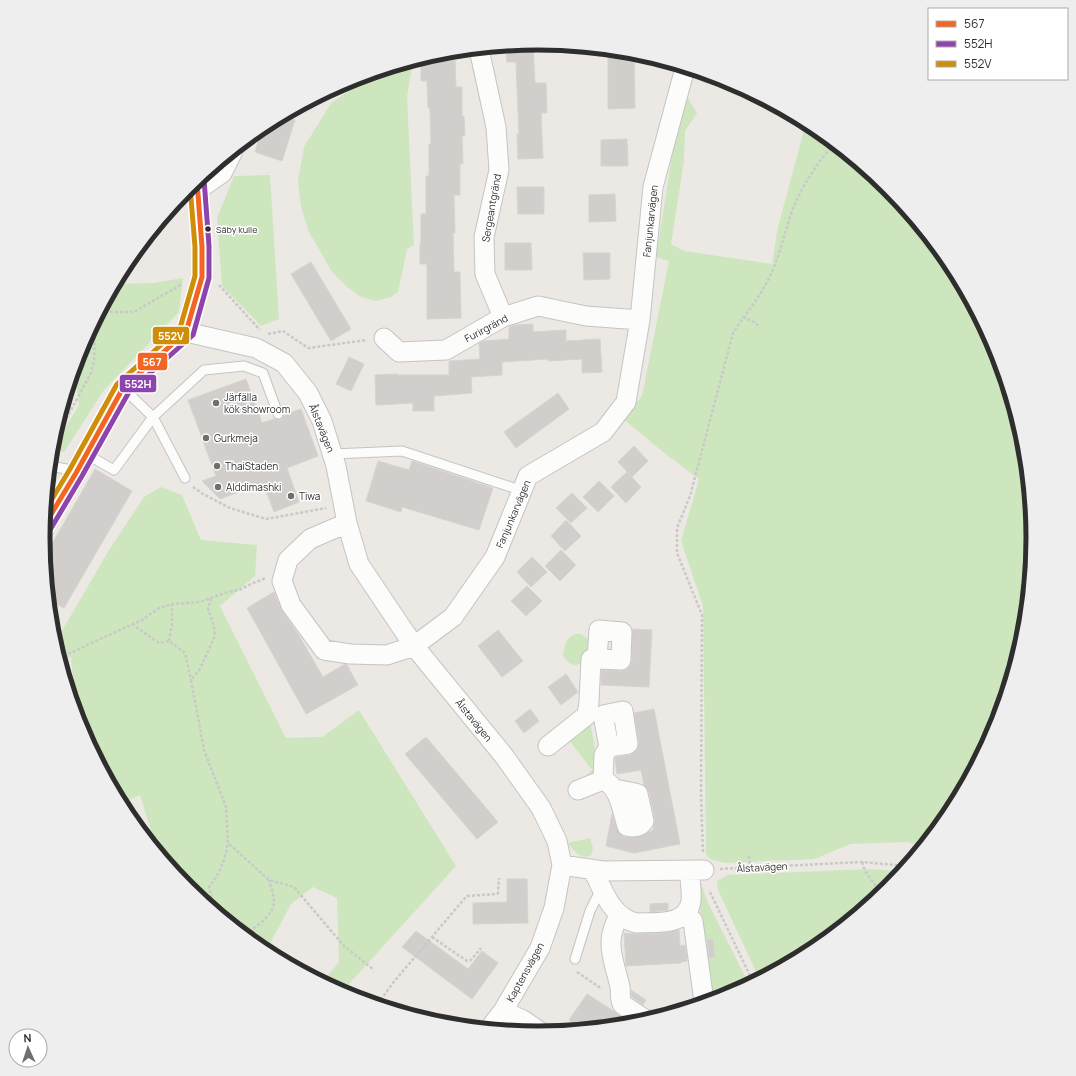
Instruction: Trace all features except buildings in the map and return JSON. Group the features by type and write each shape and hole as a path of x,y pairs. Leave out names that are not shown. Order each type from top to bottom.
{"street":[{"name":"Sergeantgränd","path":"480,53 496,127 499,170 484,237 485,274 503,317"},
{"name":"Fanjunkarvägen","path":"345,514 310,539 288,560 282,581 291,605 324,650 350,654 387,655 414,646 453,617 495,557 528,476 603,432 626,402 640,320 653,187 684,73"},
{"path":"205,181 222,173 228,162"},
{"path":"51,515 123,388 186,332 202,277 202,247 198,188"},
{"name":"Furirgränd","path":"384,338 399,352 446,350 503,317 538,306 586,316 640,320"},
{"name":"Ålstavägen","path":"186,332 256,348 284,363 308,393 322,421 333,454 345,514 359,564 414,646 504,756 541,808 557,841 562,865"},
{"path":"578,790 609,784 602,768 604,755 609,747 595,715 591,659 597,659"},
{"path":"548,746 595,715"},
{"path":"562,865 603,871 696,870 689,908 685,914 674,921 632,922 620,915 609,903 594,870"},
{"name":"Kaptensvägen","path":"493,1024 504,1011 540,948 554,908 562,865"},
{"path":"685,914 693,921 703,997"},
{"path":"620,915 614,925 611,936 612,955 620,988 621,1002 623,1005 639,1015"},
{"path":"504,1011 532,1026"}],"lane":[{"path":"86,454 114,470 153,417 204,370 244,366 263,374 278,414"},
{"path":"123,388 153,417 185,478"},
{"path":"333,454 402,450 523,491"},
{"path":"55,467 77,471"},
{"path":"575,959 590,911 602,887"}],"path":[{"path":"751,977 717,908 707,883 696,870 701,795 702,615 677,553 677,528 690,496 733,333 743,317 751,309 770,276 780,253 793,210 821,159 831,148"},
{"path":"105,312 134,312 186,281"},
{"path":"217,283 264,334 283,331 308,348 384,338"},
{"path":"743,317 756,322 758,326"},
{"path":"64,422 91,373 94,360 95,334"},
{"path":"185,478 192,486 203,494 230,508 266,519 345,514"},
{"path":"64,654 71,653 142,620 159,608 172,604 200,602 228,592 239,590 253,583"},
{"path":"191,680 200,669 215,636 214,627 208,608 211,598"},
{"path":"169,641 172,624 172,604"},
{"path":"132,624 160,643 169,641 185,653 204,750 226,807 228,843 222,868 216,879 209,887 213,902"},
{"path":"228,843 269,880 294,887 343,945 374,970"},
{"path":"749,856 750,867"},
{"path":"862,862 865,871 877,888"},
{"name":"Ålstavägen","path":"696,870 862,862 900,865"},
{"path":"381,1000 467,896 497,894 500,878"},
{"path":"250,932 264,920 273,908 274,901 269,880"},
{"path":"432,937 467,961 471,960 481,948"},
{"path":"575,959 577,972 621,1002"}],"green space":[{"path":"412,67 407,97 414,245 407,249 398,292 391,297 375,301 359,296 332,272 309,232 301,207 298,181 304,147 331,103 358,84"},
{"path":"686,95 697,113 685,131 684,161 671,244 684,251 772,264 778,227 804,129 860,171 905,216 925,241 961,294 976,322 1000,381 1017,443 1025,506 1025,570 1017,633 1000,695 976,754 944,809 917,845 906,842 850,844 815,859 725,863 710,859 706,854 703,606 681,541 699,479 622,418 642,396 669,261 656,257 678,118"},
{"path":"270,175 279,319 261,326 222,286 217,218 234,176"},
{"path":"183,278 179,312 104,390 64,452 58,450 61,436 79,405 76,381 100,322 115,294 121,284 154,283"},
{"path":"161,487 182,495 201,540 257,545 255,576 220,606 286,738 322,737 359,710 456,866 349,984 348,988 326,978 339,962 337,898 313,887 291,904 269,945 267,944 216,905 171,860 153,838 140,795 127,801 100,754 87,725 74,688 71,657 65,658 60,635 109,550 144,497"},
{"path":"576,634 581,634 590,640 588,658 575,665 569,663 563,656 568,639"},
{"path":"590,720 595,749 603,748 601,776 581,781 592,770 565,735"},
{"path":"590,838 593,848 591,855 584,857 572,849 568,843"},
{"path":"868,869 895,871 860,905 835,925 809,944 757,974 718,890 717,881 728,875"},
{"path":"700,881 708,903 747,979 708,995 707,986 712,984 708,958 715,957 713,940 699,941 696,920 700,911 693,883"}],"transit line":[{"name":"552H","path":"50,530 129,392 193,335 209,278 209,246 204,182"},
{"name":"567","path":"51,515 76,473 123,388 186,332 202,277 202,247 198,189"},
{"name":"552V","path":"52,500 117,384 180,328 195,276 195,247 191,195"}],"place":[{"name":"Säby kulle","path":"208,229"},
{"name":"Järfälla kök showroom","path":"216,403"},
{"name":"Gurkmeja","path":"206,438"},
{"name":"ThaiStaden","path":"217,466"},
{"name":"Alddimashki","path":"218,487"},
{"name":"Tiwa","path":"291,496"}]}
